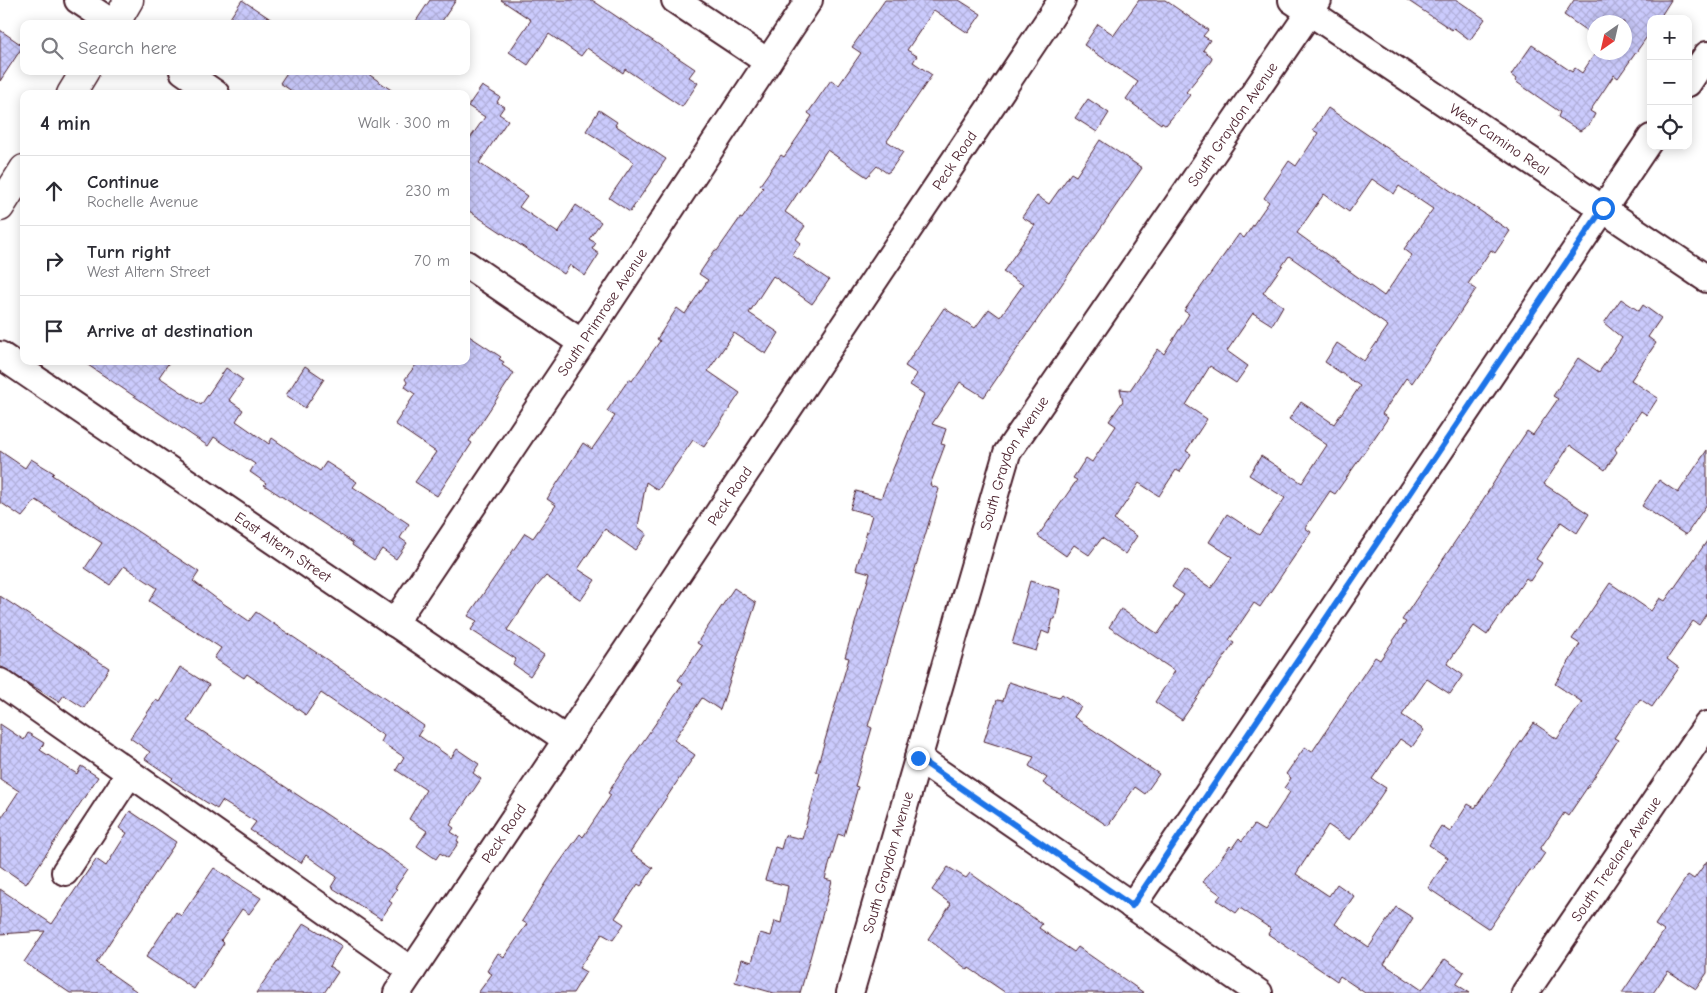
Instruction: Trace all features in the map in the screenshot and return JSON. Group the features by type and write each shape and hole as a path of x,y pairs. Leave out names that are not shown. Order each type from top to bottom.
{"main road":[{"path":"116,20 129,0"},
{"path":"73,90 83,75"},
{"path":"0,207 20,175"}],"street":[{"path":"78,0 108,20"},
{"path":"675,0 768,62"},
{"name":"South Primrose Avenue","path":"394,623 582,344 809,0"},
{"name":"Peck Road","path":"397,993 1062,0"},
{"name":"West Camino Real","path":"1306,4 1707,279"},
{"name":"South Graydon Avenue","path":"850,993 1007,453 1306,4"},
{"path":"1692,76 1707,55"},
{"path":"189,75 210,90"},
{"path":"1132,906 1647,144"},
{"path":"470,267 582,344"},
{"name":"East Altern Street","path":"0,355 567,740"},
{"path":"0,682 412,971"},
{"name":"South Treelane Avenue","path":"1525,993 1707,725"},
{"path":"918,758 1259,993"},
{"path":"65,872 130,774"}],"building":[{"path":"242,0 272,20 229,20"},
{"path":"430,0 456,0 443,20 417,20"},
{"path":"501,0 592,0 695,69 689,77 698,83 682,107 625,69 623,73 587,48 581,56 549,34 528,65 509,52 531,20"},
{"path":"885,0 959,0 981,14 968,33 934,10 907,50 917,56 913,62 932,75 887,141 903,152 890,171 887,173 877,166 867,177 827,150 785,212 805,226 796,239 801,243 792,255 829,280 812,304 773,276 749,313 779,333 766,354 734,333 708,371 740,393 704,447 693,440 658,490 646,482 638,527 647,534 635,550 605,529 578,569 595,580 581,600 546,576 537,586 507,630 544,655 530,676 513,664 516,659 471,630 477,621 468,616 525,533 533,538 556,505 547,499 583,443 592,449 615,416 607,411 629,379 632,381 660,341 657,339 677,308 685,314 708,280 699,274 740,218 742,219 763,188 760,185 781,155 784,157 812,116 808,113 831,80 839,85 861,53 852,47"},
{"path":"1139,0 1165,0 1208,30 1203,36 1210,40 1203,50 1212,57 1211,61 1186,92 1190,95 1166,125 1162,122 1161,124 1126,99 1138,82 1084,45 1098,24 1114,35"},
{"path":"1407,0 1457,0 1485,19 1470,40 1454,28 1452,30"},
{"path":"1574,0 1671,0 1662,15 1647,15 1647,37 1632,58 1632,15 1587,15 1587,31 1564,15"},
{"path":"0,30 20,44 20,51 0,81"},
{"path":"1532,45 1572,72 1575,68 1582,73 1591,60 1631,60 1618,78 1614,75 1590,111 1595,114 1590,124 1580,131 1558,117 1560,112 1515,81 1516,79 1511,75"},
{"path":"285,75 370,75 391,90 290,90 280,83"},
{"path":"482,86 500,97 497,102 504,107 499,114 508,120 479,163 527,196 519,207 558,233 576,205 601,222 589,239 596,243 592,249 599,254 585,276 570,265 564,274 470,212 470,138 485,117 470,107 470,103"},
{"path":"1088,99 1109,113 1097,132 1075,118"},
{"path":"1328,108 1510,231 1495,253 1491,250 1468,284 1476,289 1412,383 1406,378 1382,414 1388,418 1375,437 1335,494 1330,491 1305,528 1311,532 1260,607 1254,603 1229,640 1234,643 1182,720 1155,702 1175,671 1109,627 1121,609 1158,634 1184,595 1172,587 1184,570 1211,588 1232,557 1209,542 1227,514 1259,535 1285,498 1249,475 1261,456 1302,483 1327,445 1289,419 1301,402 1334,424 1360,386 1325,362 1337,343 1364,361 1388,326 1289,256 1263,293 1283,306 1272,325 1253,313 1227,351 1248,366 1236,383 1210,366 1186,405 1207,419 1186,451 1191,454 1180,472 1176,470 1159,496 1139,483 1114,520 1137,536 1125,554 1102,538 1089,555 1074,545 1066,556 1038,536 1077,480 1073,478 1086,458 1092,462 1116,426 1109,421 1123,401 1120,389 1130,390 1158,349 1164,354 1189,314 1184,311 1239,234 1244,238 1269,202 1264,198 1289,161 1296,166 1318,133 1313,130","holes":["1372,179 1394,194 1399,186 1433,209 1404,249 1412,255 1384,296 1297,233 1324,194 1349,212"]},
{"path":"599,110 617,122 615,125 666,159 630,212 609,198 634,162 586,131"},
{"path":"1100,140 1142,168 984,397 960,382 932,424 946,429 941,444 945,445 930,485 939,489 868,726 872,728 855,786 858,787 844,836 838,834 825,879 832,881 800,993 774,993 735,982 742,959 752,962 760,933 771,936 775,921 781,923 788,886 765,880 775,847 781,849 785,835 802,839 820,773 816,771 849,658 845,657 870,573 856,569 872,515 850,509 856,491 881,498 924,394 910,385 917,374 905,366 944,308 975,328 989,309 1000,317 1023,285 1003,272 1035,225 1022,217 1037,196 1049,204 1071,173 1076,176"},
{"path":"1621,299 1639,311 1643,305 1661,318 1648,337 1656,343 1631,380 1658,398 1647,415 1641,411 1615,449 1617,452 1605,470 1570,445 1544,484 1589,514 1577,533 1561,522 1536,559 1542,563 1530,581 1526,578 1487,635 1474,626 1447,664 1463,675 1450,694 1427,679 1402,715 1424,730 1412,747 1400,739 1372,779 1386,788 1374,806 1350,840 1328,825 1296,874 1329,896 1337,884 1354,896 1335,924 1369,947 1396,907 1413,918 1384,964 1422,990 1445,959 1464,972 1456,984 1470,993 1365,993 1340,976 1337,981 1268,934 1271,929 1240,908 1236,913 1217,900 1221,895 1203,882 1230,846 1232,848 1239,838 1242,841 1254,825 1264,831 1290,792 1284,788 1291,778 1286,774 1305,747 1312,752 1375,657 1380,660 1406,622 1402,620 1527,431 1533,435 1558,399 1553,396 1578,358 1599,372 1622,338 1604,323"},
{"path":"470,337 501,357 499,359 504,362 502,365 514,373 469,441 472,443 437,496 415,482 436,452 395,424 415,394 405,387 407,382 405,379 416,365 470,365"},
{"path":"88,365 167,365 159,377 201,405 226,368 243,380 229,400 243,410 236,421 269,444 272,438 320,471 326,462 357,482 353,487 409,524 400,538 407,543 396,559 382,549 374,560 352,545 353,543 264,485 266,483 250,472 255,464 214,437 208,446"},
{"path":"305,366 324,379 305,408 286,395"},
{"path":"1707,450 1707,504 1686,535 1642,506 1659,480 1678,493"},
{"path":"0,451 25,468 31,459 54,473 52,475 199,572 193,581 249,621 256,612 424,726 418,735 451,758 457,749 479,764 473,773 481,779 450,825 454,828 451,832 459,837 457,841 459,842 448,858 440,853 436,859 417,846 427,831 409,819 426,790 396,770 404,757 381,742 384,736 321,693 306,715 247,674 244,678 214,658 221,648 149,601 157,588 124,566 110,585 85,568 102,543 36,500 22,517 0,502"},
{"path":"1707,541 1707,613 1699,625 1693,621 1667,659 1679,668 1652,707 1640,699 1614,738 1618,740 1593,779 1568,816 1564,813 1540,849 1545,853 1533,871 1530,870 1489,929 1428,888 1448,858 1429,845 1441,826 1450,832 1468,804 1475,808 1534,723 1557,739 1582,702 1555,684 1580,644 1572,639 1610,583 1651,611 1660,598 1665,601"},
{"path":"1030,581 1061,590 1055,619 1053,619 1049,634 1042,631 1036,651 1012,644"},
{"path":"734,588 756,603 720,710 702,698 674,740 695,755 630,852 653,868 641,886 638,884 615,918 624,924 613,940 602,934 579,968 586,972 573,993 478,993 492,974 487,971 498,953 504,957 527,924 522,921 555,869 580,834 583,837 611,795 608,793 619,776 683,684 678,680 702,646 697,643"},
{"path":"0,596 109,668 84,708 64,695 59,702 0,666"},
{"path":"180,667 209,685 187,721 408,869 395,888 397,889 389,901 392,903 381,919 331,887 337,877 306,855 301,863 250,830 256,822 222,801 217,809 171,780 173,778 145,759 150,752 130,738 156,700 159,702"},
{"path":"1009,682 1059,698 1062,694 1081,707 1074,717 1159,774 1145,794 1135,787 1108,826 1043,783 1047,778 1029,766 1034,757 984,741 997,700 1003,701"},
{"path":"0,724 24,740 28,733 44,743 40,750 77,774 81,766 98,777 26,884 0,866 0,820 19,791 0,779"},
{"path":"130,811 176,842 96,963 139,993 70,993 24,962 45,931 0,934 0,889 52,924 96,859 106,866 127,833 119,828"},
{"path":"1707,861 1707,973 1696,989 1668,971 1653,993 1622,993 1664,931 1655,925 1688,875 1694,879"},
{"path":"948,867 966,878 970,873 1042,924 1039,928 1074,952 1078,947 1144,993 1006,993 969,968 968,970 928,939 951,904 932,890"},
{"path":"214,868 261,898 249,914 242,909 221,940 224,943 194,989 146,957 176,912 181,916"},
{"path":"304,923 342,946 329,966 338,972 324,993 256,993"}],"route":[{"path":"918,758 1132,906 1603,208"}]}
